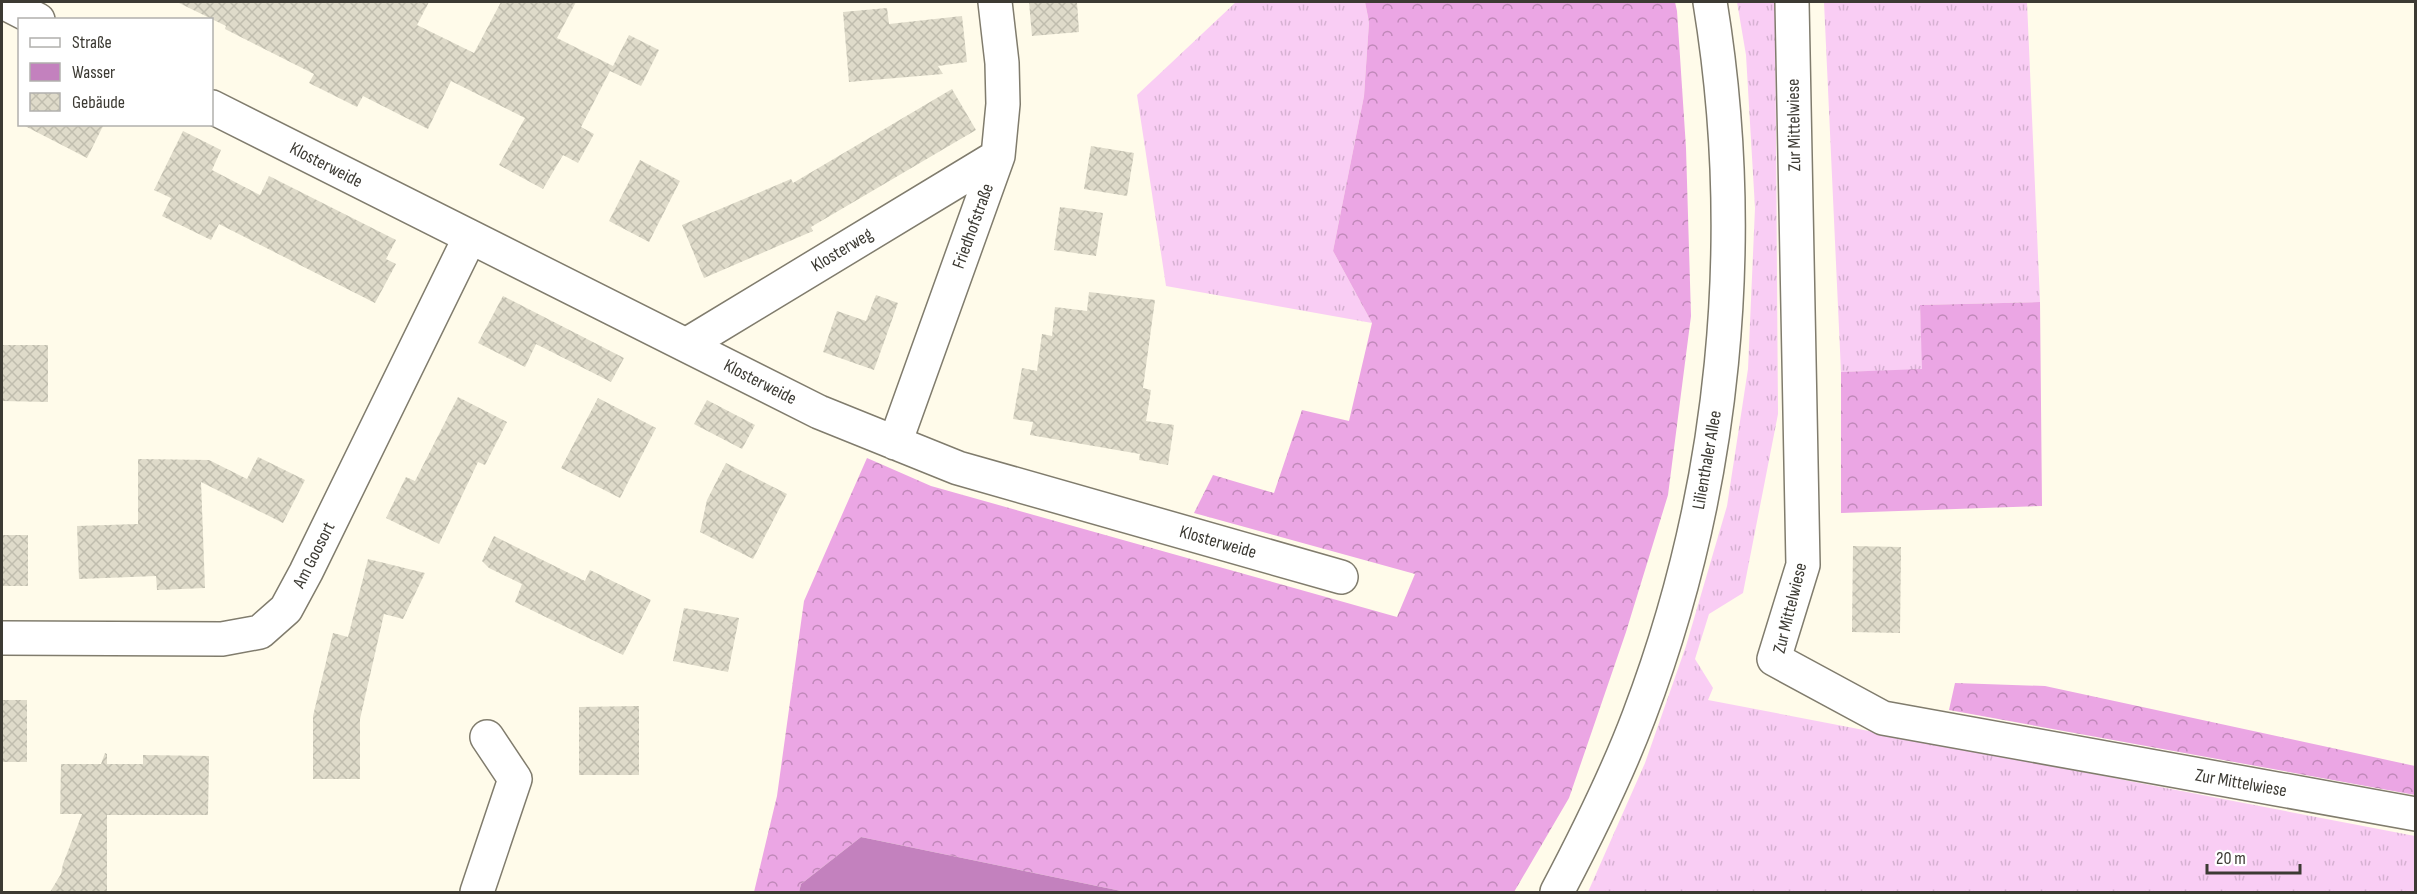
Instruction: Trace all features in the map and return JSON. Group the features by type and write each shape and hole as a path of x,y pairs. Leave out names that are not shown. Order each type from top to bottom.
{"street":[{"path":"3,2 34,18"},
{"name":"Friedhofstraße","path":"896,443 998,156 1002,83 995,2"},
{"name":"Lilienthaler Allee","path":"1557,892 1620,764 1643,705 1678,593 1699,506 1710,444 1724,332 1728,199 1723,91 1710,2"},
{"name":"Zur Mittelwiese","path":"1792,2 1803,565 1774,659 1883,718 2415,814"},
{"name":"Klosterweide","path":"213,108 819,412 958,468 1341,577"},
{"name":"Klosterweg","path":"686,345 998,156"},
{"name":"Am Goosort","path":"2,638 222,639 260,632 286,609 306,572 470,237"},
{"path":"477,892 515,779 487,737"}],"green space":[{"path":"1236,2 1365,2 1369,22 1364,96 1333,251 1372,323 1166,286 1137,95"},
{"path":"1365,2 1675,2 1677,11 1686,148 1691,316 1668,495 1626,632 1569,798 1514,892 1126,892 861,837 801,884 799,892 754,892 777,796 804,601 867,458 931,486 1397,617 1415,574 1194,513 1213,475 1274,493 1302,410 1349,421 1372,323 1333,251 1364,96 1369,22"},
{"path":"1737,2 1775,2 1778,414 1743,593 1709,614 1695,659 1713,688 1708,700 2415,836 2415,892 1588,892 1645,763 1686,646 1727,506 1748,369 1755,208 1746,55"},
{"path":"1824,2 2027,2 2040,302 1920,305 1923,370 1841,372"},
{"path":"2040,302 2042,506 1841,513 1841,372 1922,369 1920,305"},
{"path":"1955,683 2045,686 2415,766 2415,795 1949,710"}],"water":[{"path":"861,837 1126,892 799,892 801,884"}],"building":[{"path":"177,2 429,2 417,25 474,53 501,2 576,2 557,38 613,66 629,35 659,50 641,86 610,71 581,127 594,134 578,163 563,155 543,189 499,165 525,118 451,81 428,129 363,96 357,107 309,83 314,74 225,29 226,26"},
{"path":"1029,2 1077,2 1079,32 1032,36"},
{"path":"887,8 889,24 962,16 967,62 938,66 943,74 849,82 843,12"},
{"path":"952,89 976,130 811,227 813,231 704,278 682,225 791,179 793,183"},
{"path":"25,126 103,126 87,158"},
{"path":"183,131 221,150 212,170 260,195 269,176 396,240 386,259 396,264 375,303 219,224 211,240 162,216 171,198 154,190"},
{"path":"1091,146 1134,153 1127,196 1084,189"},
{"path":"640,160 680,181 649,242 609,221"},
{"path":"1060,207 1103,213 1096,256 1054,250"},
{"path":"1089,292 1155,300 1143,388 1151,390 1146,421 1174,425 1168,465 1139,460 1140,454 1030,435 1033,422 1013,419 1022,368 1037,371 1042,334 1052,336 1055,307 1087,311"},
{"path":"876,295 898,303 874,370 823,352 837,311 866,321"},
{"path":"503,296 624,358 611,382 536,344 525,367 478,343"},
{"path":"2,345 48,345 48,402 2,401"},
{"path":"458,397 507,422 485,465 478,462 439,544 386,518 406,477 415,481"},
{"path":"598,398 656,428 620,498 561,468"},
{"path":"707,400 755,425 742,449 694,424"},
{"path":"258,457 305,480 283,523 201,482 205,588 157,590 156,576 79,579 77,526 138,524 138,459 209,460 247,479"},
{"path":"726,463 787,494 753,559 700,532 707,500"},
{"path":"2,535 28,535 28,586 2,586"},
{"path":"494,536 585,581 590,570 651,600 623,655 515,602 522,584 489,568 482,561"},
{"path":"1853,546 1901,547 1900,633 1852,632"},
{"path":"368,559 425,573 403,619 384,614 360,719 360,779 313,779 313,716 333,633 348,637"},
{"path":"684,608 739,618 728,672 673,661"},
{"path":"2,700 27,700 27,762 2,762"},
{"path":"639,706 639,775 579,775 579,707"},
{"path":"105,753 107,764 143,764 143,755 209,756 208,815 107,815 107,892 50,892 61,874 82,814 60,814 61,764 101,764"}]}
